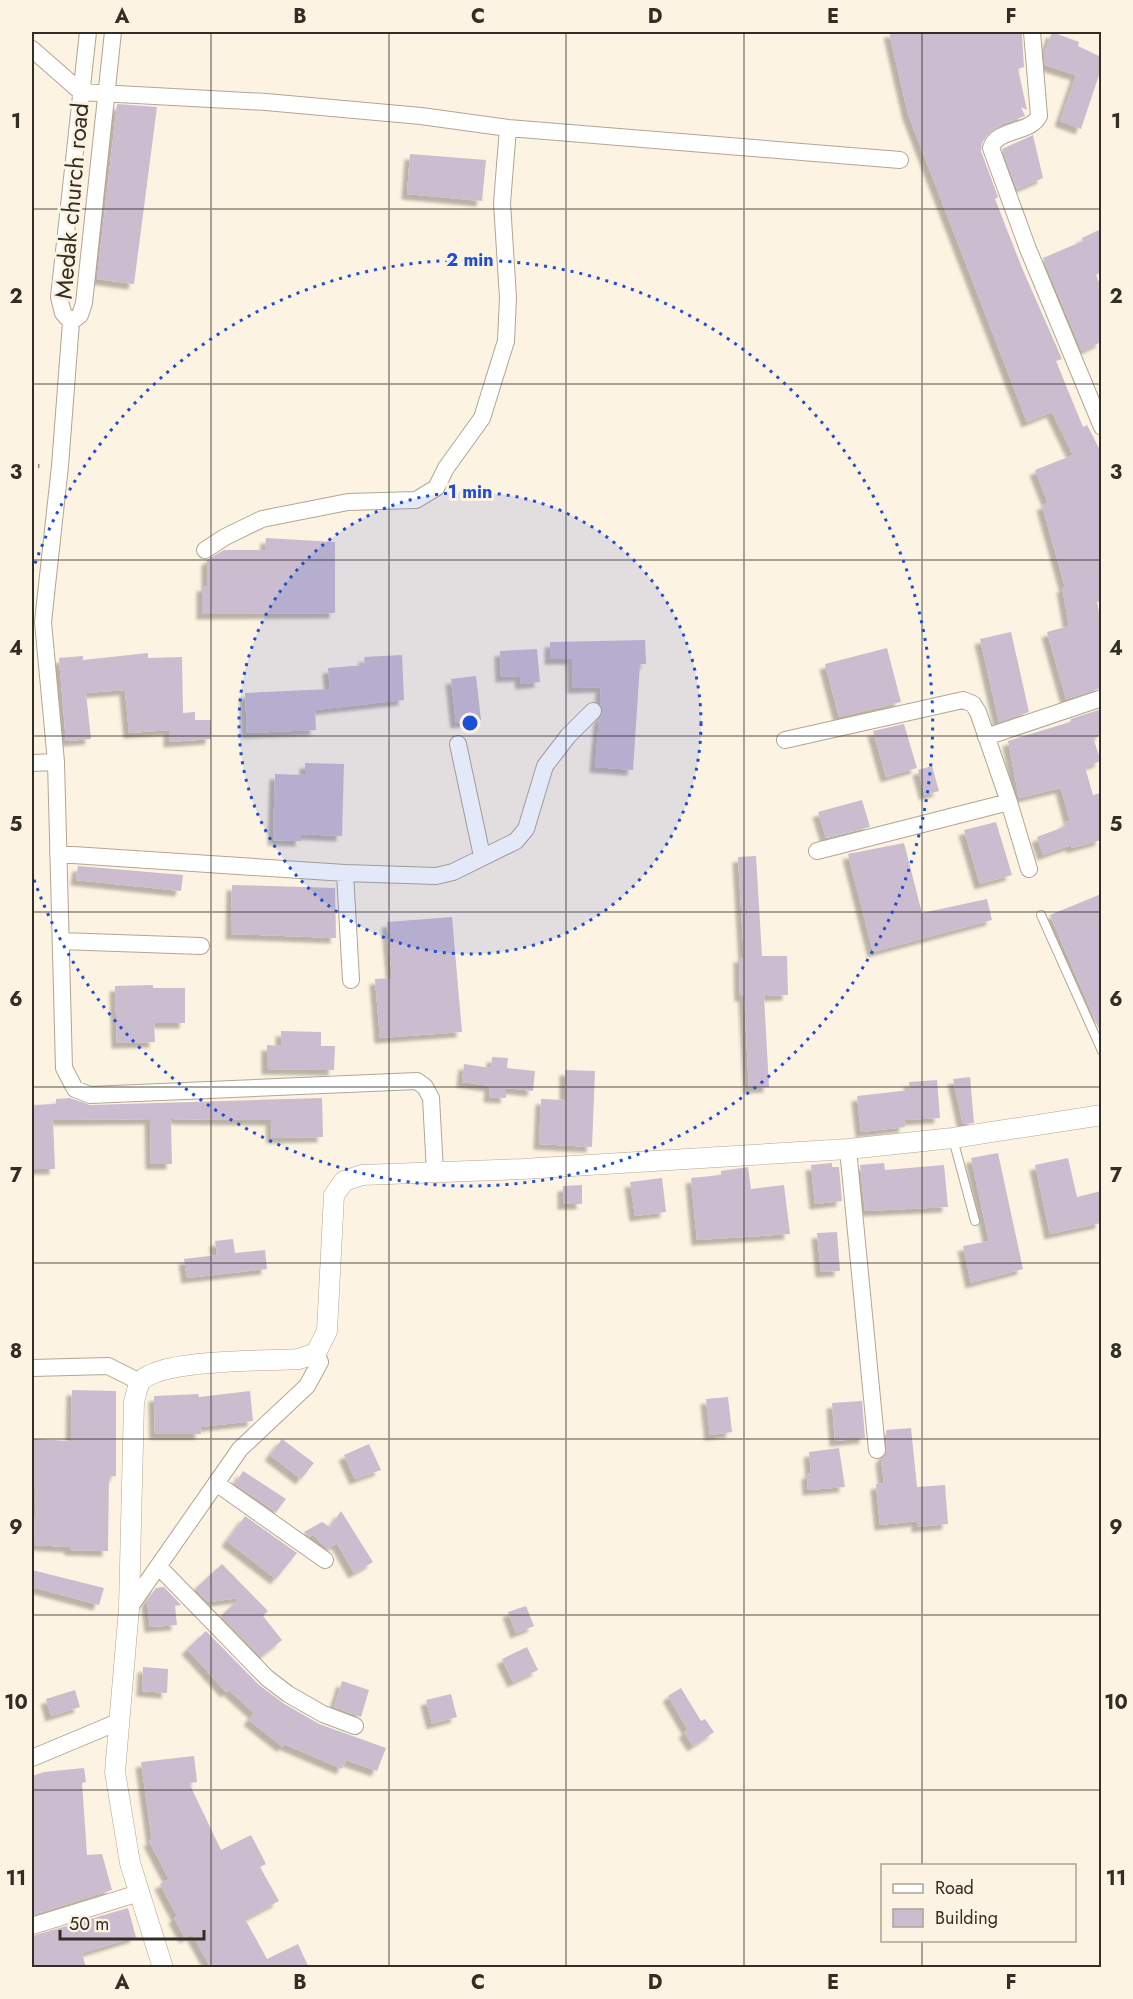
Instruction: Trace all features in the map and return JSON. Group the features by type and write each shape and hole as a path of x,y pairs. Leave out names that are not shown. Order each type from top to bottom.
{"street":[{"name":"Medak church road","path":"88,32 59,297 63,313 70,322 80,315 84,303 113,32"},
{"path":"1032,32 1039,116 1034,123 996,139 991,148 1028,249 1101,427"},
{"path":"32,49 81,92 266,102 421,116 508,128 900,160"},
{"path":"205,550 225,537 262,519 348,502 416,500 436,488 446,468 482,418 506,341 508,298 502,202 508,128"},
{"path":"70,322 60,466 38,622 56,762 64,1068 75,1089 90,1095 417,1081 425,1087 431,1098 435,1172"},
{"path":"986,737 1101,698"},
{"path":"785,740 963,700 973,704 978,712 1009,802 1029,869"},
{"path":"58,854 345,873 436,876 453,872 516,841 525,829 545,766 568,736 593,711"},
{"path":"458,744 482,856"},
{"path":"32,763 56,762"},
{"path":"817,851 1009,802"},
{"path":"345,873 351,980"},
{"path":"61,941 201,946"},
{"path":"163,1968 130,1863 115,1772 129,1608 134,1402 140,1382 156,1371 190,1365 298,1359 316,1353 327,1331 334,1195 344,1181 362,1174 848,1149 953,1138 1101,1115"},
{"path":"848,1149 877,1450"},
{"path":"129,1608 240,1449 306,1386 320,1362 316,1353"},
{"path":"32,1368 108,1366 140,1382"},
{"path":"216,1483 325,1560"},
{"path":"159,1567 267,1678 323,1714 355,1726"},
{"path":"32,1758 118,1722"},
{"path":"32,1926 139,1893"}],"lane":[{"path":"1041,915 1101,1051"},
{"path":"953,1138 975,1221"}],"building":[{"path":"889,32 1021,32 1022,35 1024,67 1018,69 1027,110 1021,107 1025,116 1002,124 988,134 982,143 981,151 998,197 995,199 1062,359 1056,361 1083,427 1087,425 1101,452 1101,602 1097,602 1101,622 1101,688 1066,699 1047,632 1069,626 1062,587 1065,587 1042,505 1048,503 1035,470 1073,455 1052,412 1027,422 908,114"},
{"path":"1052,32 1079,42 1078,46 1101,57 1101,69 1081,129 1060,121 1076,75 1045,65 1044,54"},
{"path":"117,104 157,107 134,284 97,279"},
{"path":"1033,135 1043,178 1017,189 1002,149"},
{"path":"410,154 486,160 482,201 407,194"},
{"path":"1101,229 1101,272 1096,275 1101,287 1101,342 1082,351 1043,258 1083,241 1082,238"},
{"path":"266,538 335,542 335,613 202,614 202,586 207,586 207,560 224,550 265,550"},
{"path":"1011,632 1029,712 999,722 980,639"},
{"path":"645,640 646,664 640,664 633,770 595,767 599,720 603,713 600,703 601,687 573,688 572,659 550,659 550,642"},
{"path":"887,648 901,702 839,717 825,664"},
{"path":"537,649 540,682 521,684 520,676 501,677 500,651"},
{"path":"148,653 148,658 182,657 183,713 195,712 195,720 211,720 211,739 169,742 169,730 129,733 125,690 86,693 91,739 66,741 59,658 83,656 83,660"},
{"path":"402,655 404,700 315,710 316,730 247,733 245,693 330,689 328,668 365,665 364,657"},
{"path":"476,676 481,720 456,723 451,679"},
{"path":"1101,709 1101,735 1093,738 1101,761 1085,767 1093,795 1101,793 1101,840 1072,848 1071,845 1043,855 1037,837 1066,826 1065,822 1070,821 1061,788 1019,798 1008,741 1070,722 1071,719"},
{"path":"904,724 917,768 886,777 873,731"},
{"path":"305,763 344,764 342,836 301,834 301,841 273,840 275,774 305,775"},
{"path":"932,766 939,791 925,795 918,770"},
{"path":"862,800 870,827 826,838 818,812"},
{"path":"996,822 1012,875 980,884 964,830"},
{"path":"904,843 922,913 987,899 992,920 873,952 848,854"},
{"path":"756,856 762,956 787,956 788,995 764,996 769,1087 749,1088 744,996 740,996 739,957 744,957 738,857"},
{"path":"78,866 183,875 181,891 76,880"},
{"path":"232,885 335,888 336,938 231,934"},
{"path":"1101,894 1101,1034 1050,915"},
{"path":"452,917 462,1032 380,1038 375,979 392,978 387,922"},
{"path":"153,985 153,988 185,988 185,1023 154,1023 155,1042 117,1043 115,986"},
{"path":"281,1031 321,1032 321,1046 335,1046 334,1070 267,1069 267,1045 281,1046"},
{"path":"492,1057 508,1058 507,1068 535,1071 533,1091 506,1088 506,1098 489,1097 490,1086 462,1082 464,1064 491,1068"},
{"path":"565,1070 595,1071 592,1147 539,1144 541,1099 565,1100"},
{"path":"970,1077 974,1123 963,1124 953,1079"},
{"path":"937,1080 940,1118 904,1120 905,1127 861,1132 857,1096 910,1090 909,1082"},
{"path":"70,1098 90,1105 322,1098 323,1137 272,1138 271,1120 171,1119 172,1164 151,1164 150,1119 53,1120 55,1169 32,1169 32,1105 56,1104 56,1099"},
{"path":"998,1153 1023,1269 971,1283 963,1246 989,1241 971,1158"},
{"path":"1068,1158 1077,1197 1101,1191 1101,1223 1050,1234 1035,1165"},
{"path":"832,1163 832,1167 839,1167 842,1201 815,1204 811,1165"},
{"path":"884,1163 885,1170 944,1165 948,1207 865,1211 860,1165"},
{"path":"748,1167 751,1189 784,1185 790,1234 697,1240 691,1178 721,1175 721,1171"},
{"path":"662,1178 666,1212 635,1216 630,1182"},
{"path":"582,1185 582,1204 563,1204 563,1186"},
{"path":"837,1232 840,1271 821,1272 817,1233"},
{"path":"233,1239 235,1253 265,1250 267,1269 187,1278 184,1259 217,1255 215,1241"},
{"path":"72,1390 116,1391 116,1476 109,1477 108,1551 70,1550 70,1547 34,1545 36,1488 32,1488 32,1439 71,1441"},
{"path":"250,1391 253,1421 200,1427 201,1434 155,1434 154,1396 198,1394 199,1397"},
{"path":"728,1397 732,1432 710,1435 706,1399"},
{"path":"862,1401 865,1438 835,1441 832,1403"},
{"path":"911,1428 917,1487 945,1485 948,1524 917,1527 917,1521 880,1525 876,1484 884,1483 881,1459 887,1450 886,1430"},
{"path":"282,1439 314,1463 301,1479 270,1455"},
{"path":"369,1444 381,1470 355,1479 344,1455"},
{"path":"839,1448 845,1487 808,1490 807,1474 811,1473 809,1452"},
{"path":"243,1471 286,1499 276,1512 235,1484"},
{"path":"341,1511 373,1562 354,1573 337,1543 327,1549 312,1534 310,1537 304,1532 322,1522 330,1527"},
{"path":"245,1516 297,1553 276,1579 227,1541"},
{"path":"222,1564 268,1611 263,1616 282,1640 261,1657 221,1616 240,1598 208,1602 195,1589"},
{"path":"32,1570 104,1588 99,1605 32,1587"},
{"path":"164,1587 181,1605 175,1606 177,1625 150,1627 147,1601 156,1588"},
{"path":"526,1606 534,1626 516,1633 508,1612"},
{"path":"206,1631 259,1685 283,1703 319,1724 386,1748 377,1771 346,1760 342,1769 284,1744 283,1747 249,1720 254,1713 229,1690 226,1692 187,1649"},
{"path":"527,1647 538,1670 513,1682 502,1659"},
{"path":"143,1667 168,1669 167,1693 142,1691"},
{"path":"342,1681 369,1690 361,1717 334,1707"},
{"path":"681,1688 701,1721 705,1719 714,1732 693,1746 684,1732 688,1730 668,1696"},
{"path":"75,1690 80,1707 51,1716 46,1699"},
{"path":"451,1694 457,1717 432,1724 426,1700"},
{"path":"194,1756 197,1782 189,1783 221,1850 251,1835 266,1864 260,1867 279,1901 245,1919 267,1959 298,1944 309,1968 211,1968 192,1934 185,1938 174,1918 177,1916 160,1884 169,1879 149,1841 152,1840 141,1762"},
{"path":"84,1768 86,1782 82,1783 87,1855 102,1854 112,1890 32,1915 32,1776 44,1772"},
{"path":"128,1908 136,1937 82,1953 86,1968 32,1968 32,1936"}]}
